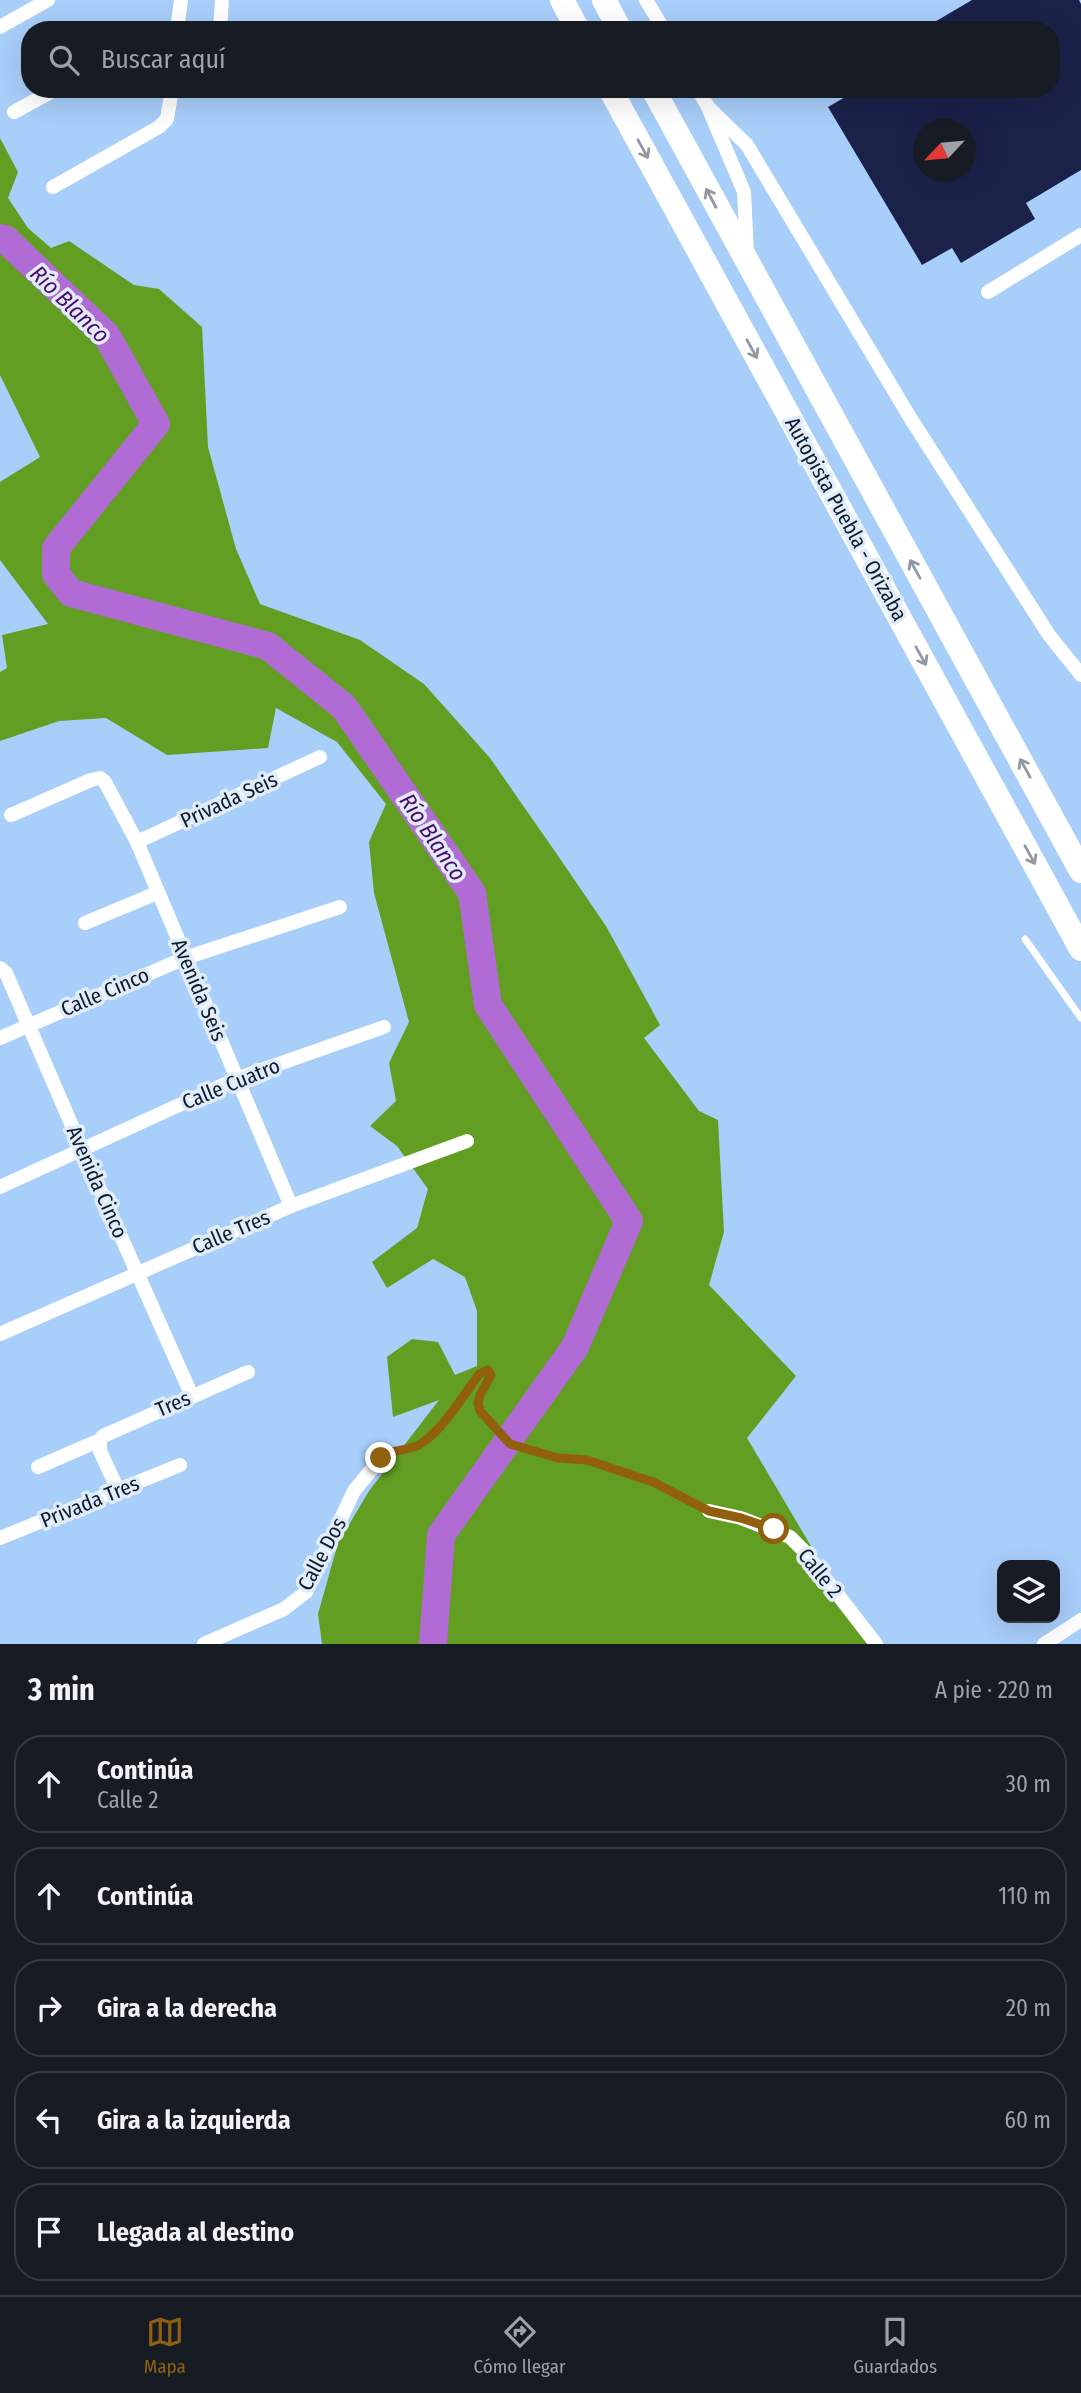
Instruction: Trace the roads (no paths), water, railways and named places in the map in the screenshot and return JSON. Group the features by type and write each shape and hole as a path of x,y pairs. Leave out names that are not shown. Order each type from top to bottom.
{"highway":[{"path":"562,0 573,21"},
{"path":"604,0 615,21"},
{"name":"Autopista Puebla - Orizaba","path":"615,98 1081,949"},
{"name":"Autopista Puebla - Orizaba","path":"658,98 1081,871"}],"street":[{"path":"0,27 48,0"},
{"path":"175,21 181,0"},
{"path":"221,21 222,0"},
{"path":"646,0 659,21"},
{"path":"14,113 40,98"},
{"path":"53,187 159,127 167,119 172,98"},
{"path":"703,98 744,192 747,264"},
{"path":"708,107 747,145 911,419 1049,635 1081,675"},
{"path":"988,292 1081,236"},
{"name":"Privada Seis","path":"137,842 320,757"},
{"name":"Avenida Seis","path":"11,815 91,780 100,778 106,782 137,842 291,1206"},
{"path":"85,923 157,893"},
{"name":"Calle Cinco","path":"0,1038 186,958 340,907"},
{"name":"Avenida Cinco","path":"1,968 29,1025 192,1396"},
{"name":"Calle Cuatro","path":"0,1187 236,1079 384,1027"},
{"name":"Calle Tres","path":"0,1334 291,1206 467,1142"},
{"name":"Tres","path":"38,1467 100,1440 114,1430 248,1372"},
{"path":"100,1440 100,1451 118,1490"},
{"name":"Calle Dos","path":"204,1644 284,1609 306,1592 354,1491 381,1458"},
{"name":"Privada Tres","path":"0,1538 180,1465"},
{"name":"Calle 2","path":"709,1511 741,1518 790,1537 804,1551 876,1644"},
{"path":"1044,1644 1081,1620"}],"lane":[{"path":"1026,939 1081,1018"}],"waterway":[{"name":"Río Blanco","path":"0,238 5,239 107,336 156,424 56,548 56,574 71,593 268,646 344,707 472,893 488,1005 629,1221 575,1347 441,1535 433,1644"}]}
